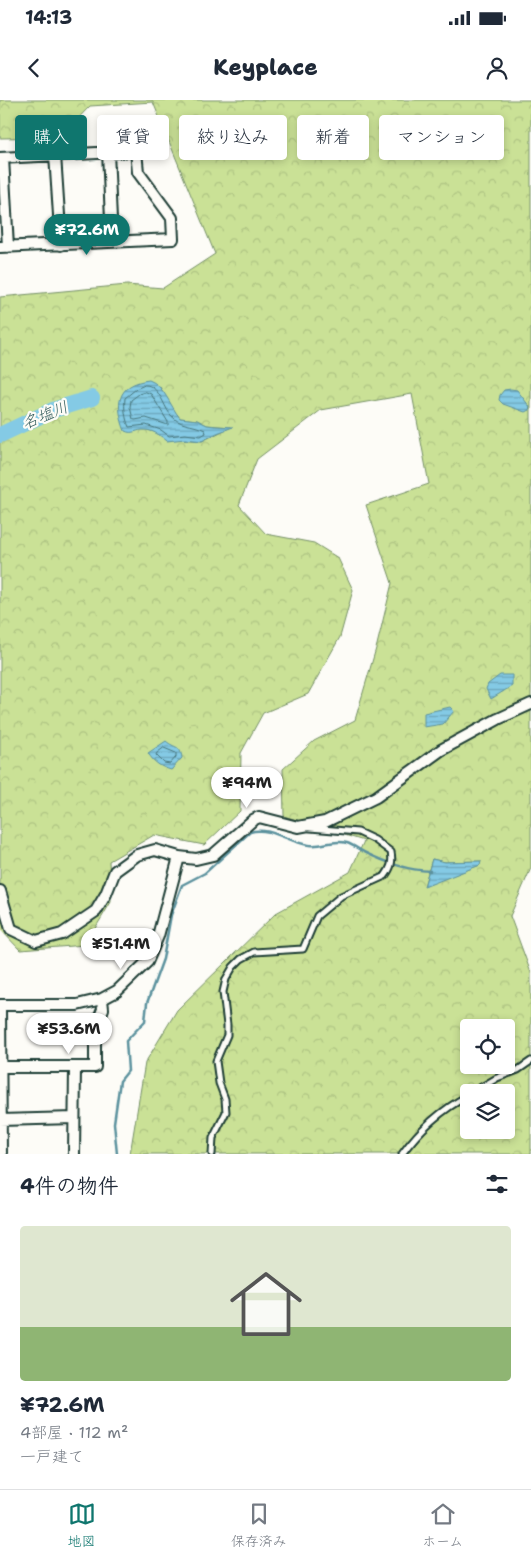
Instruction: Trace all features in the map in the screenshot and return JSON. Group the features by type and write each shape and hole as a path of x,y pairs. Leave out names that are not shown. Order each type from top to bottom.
{"street":[{"path":"15,157 2,158 4,247 173,239 172,218 138,172 137,160"},
{"path":"55,160 61,245"},
{"path":"108,160 112,242"},
{"path":"0,891 12,929 36,941 62,934 96,910 106,894 115,871 137,855 155,850 179,857 196,859 212,855 252,820 259,817 298,827 325,822 376,797 442,750 498,719 531,704"},
{"path":"0,1154 0,1005 77,1005 102,999 117,991 147,962 158,936 179,857"},
{"path":"0,1067 95,1068 95,1029 104,1009 102,999"},
{"path":"74,1154 75,1068"},
{"path":"0,1120 74,1118"}],"lane":[{"path":"212,1154 213,1138 226,1112 225,1099 219,1083 216,1061 227,1036 223,992 226,979 233,967 241,959 254,952 303,949 318,916 340,896 385,876 390,869 391,852 358,832 298,827"},
{"path":"487,1084 531,1062"},
{"path":"402,1154 410,1142 424,1128 460,1101"}],"green space":[{"path":"0,100 531,100 531,868 510,916 531,973 531,1154 130,1154 145,1063 177,1010 276,913 350,872 364,841 284,816 283,769 314,741 355,720 377,645 392,583 366,505 429,484 412,394 321,410 257,459 239,505 266,534 314,543 338,558 353,590 340,637 308,694 263,713 241,753 240,811 204,845 154,835 109,861 111,902 85,945 20,950 0,929 0,297 127,285 163,288 215,254 169,141 169,115 158,115 153,102 90,106 81,115 15,115 15,138 0,138","holes":["160,387 173,410 180,418 197,420 207,425 231,427 202,441 179,439 144,429","432,859 445,862 481,861 480,865 424,886"]}],"water":[{"path":"149,380 159,386 180,418 197,420 207,425 233,427 202,441 185,439 167,441 148,430 125,431 120,413 119,404 121,397 130,386"},
{"path":"504,390 517,390 530,407 529,410 525,412 503,404 499,400"},
{"path":"500,675 512,675 512,686 491,699 486,689 488,684"},
{"path":"450,707 454,711 443,724 424,727 424,713"},
{"path":"166,741 180,751 182,758 171,770 158,764 148,753"},
{"path":"432,859 445,862 481,861 480,865 424,887"}],"waterway":[{"name":"名塩川","path":"0,435 53,410 92,398"},
{"path":"117,1154 114,1123 120,1081 128,1071 126,1041 145,1021 147,1003 163,959 171,915 182,885 205,873 250,832 258,831 273,833 309,845 336,842 347,843 388,862 413,869 430,871"}]}
